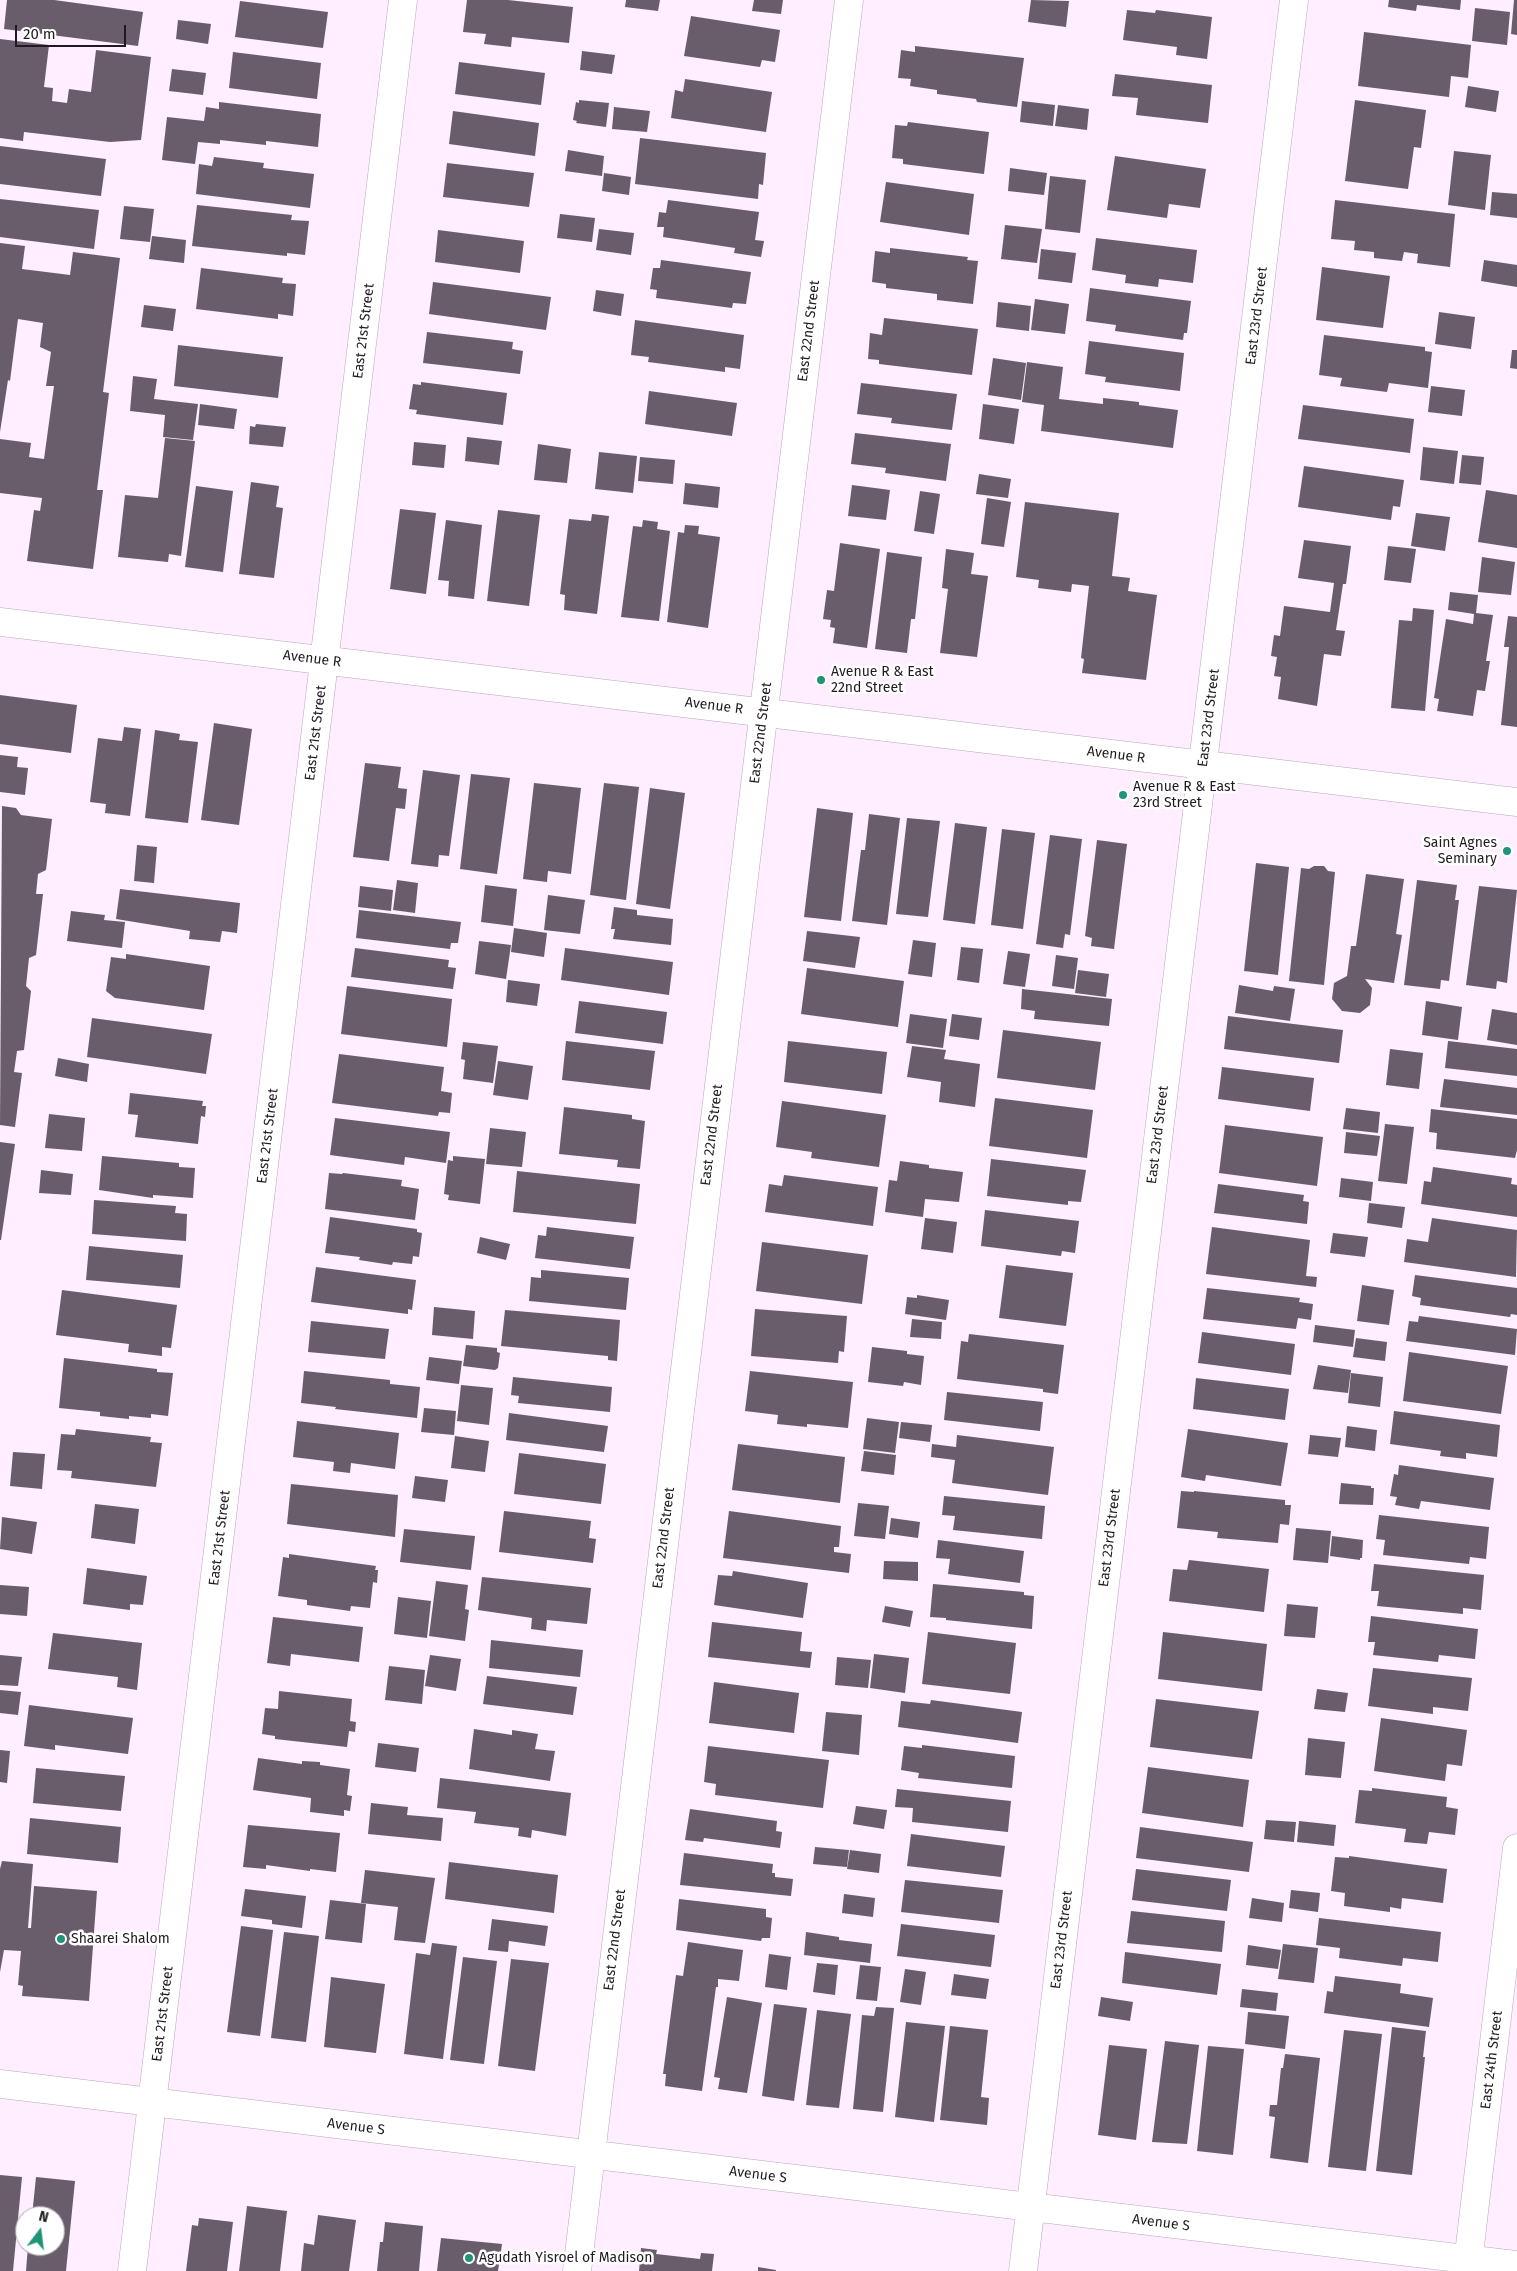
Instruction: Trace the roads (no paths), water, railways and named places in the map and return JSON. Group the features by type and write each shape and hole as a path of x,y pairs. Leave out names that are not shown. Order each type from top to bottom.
{"street":[{"name":"East 21st Street","path":"132,2271 403,0"},
{"name":"East 22nd Street","path":"577,2271 849,0"},
{"name":"East 23rd Street","path":"1023,2271 1294,0"},
{"name":"Avenue R","path":"0,622 1517,802"},
{"name":"East 24th Street","path":"1468,2265 1517,1848"},
{"name":"Avenue S","path":"0,2084 1030,2208 1468,2265 1517,2265"}],"place":[{"name":"Avenue R & East 22nd Street","path":"821,680"},
{"name":"Avenue R & East 23rd Street","path":"1123,795"},
{"name":"Saint Agnes Seminary","path":"1507,851"},
{"name":"Shaarei Shalom","path":"61,1939"},
{"name":"Agudath Yisroel of Madison","path":"469,2258"}]}
